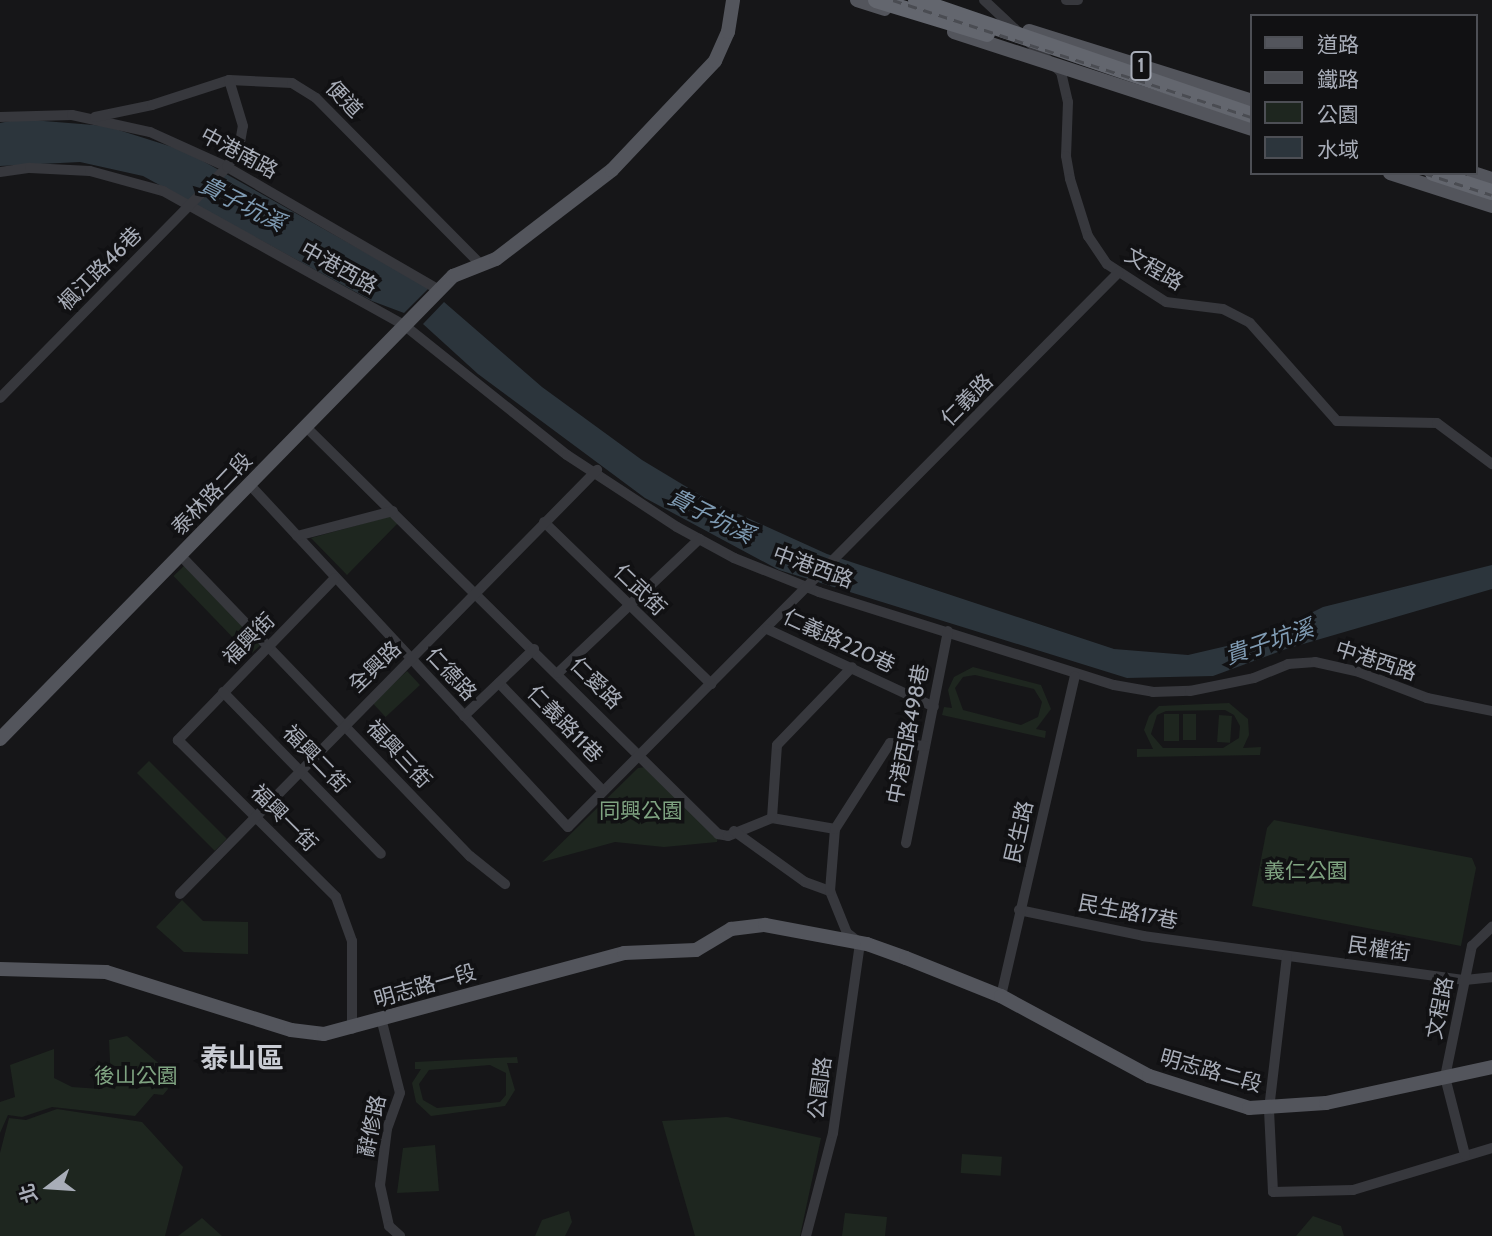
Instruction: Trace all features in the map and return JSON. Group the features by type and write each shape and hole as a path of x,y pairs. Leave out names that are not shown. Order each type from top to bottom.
{"highway":[{"name":"1","path":"876,0 1055,56 1250,105"},
{"name":"1","path":"916,0 1055,56"},
{"path":"1439,175 1492,192"}],"main road":[{"path":"482,266 597,184 702,76 722,49 733,0"},
{"name":"1","path":"857,0 1055,56 1250,128"},
{"path":"895,12 902,10 907,0"},
{"name":"1","path":"938,0 1250,105"},
{"path":"1233,122 1229,103 1250,105"},
{"path":"1396,175 1492,206"},
{"name":"泰林路二段","path":"0,739 453,276 482,266"},
{"name":"明志路一段","path":"0,969 106,972 291,1030 324,1034 382,1021 615,955 696,950 723,933 747,925 860,943"},
{"name":"明志路二段","path":"860,943 1001,996 1149,1076 1232,1104 1269,1110 1326,1104 1492,1067"}],"street":[{"name":"文程路","path":"984,0 1009,24 1055,56 1066,87 1066,156 1083,225 1094,247 1118,273 1166,302 1223,309 1250,323 1337,421 1445,426 1492,464"},
{"path":"1066,0 1078,0"},
{"name":"便道","path":"89,118 152,105 229,80 269,79 304,88 482,266"},
{"name":"楓江路46巷","path":"0,398 225,169 239,148 243,126 229,80"},
{"name":"中港南路","path":"0,117 89,118 150,132 225,169 437,292"},
{"name":"中港西路","path":"0,172 30,168 90,171 163,191 190,204 407,322 596,470 699,539 811,586 1075,676 1153,692 1190,691 1254,678 1287,664 1315,662 1350,669 1427,698 1492,711"},
{"name":"仁義路","path":"811,586 1118,273"},
{"name":"仁愛路","path":"304,426 477,592 718,834 728,836 734,831 805,882 830,891"},
{"name":"全興路","path":"180,894 344,723 596,470"},
{"name":"仁德路","path":"250,485 568,827 603,791"},
{"path":"297,536 393,511"},
{"name":"仁武街","path":"544,522 628,607 711,684"},
{"path":"558,673 699,539"},
{"name":"福興三街","path":"181,556 470,856 505,884"},
{"name":"福興街","path":"189,726 335,578"},
{"path":"603,791 811,586"},
{"name":"仁義路220巷","path":"767,629 934,707"},
{"name":"中港西路498巷","path":"906,843 947,631"},
{"path":"464,716 534,649"},
{"path":"772,818 777,745 852,667"},
{"name":"民生路","path":"1001,996 1075,676"},
{"name":"仁義路11巷","path":"499,683 603,791"},
{"name":"福興二街","path":"223,692 381,854"},
{"name":"福興一街","path":"189,726 179,736 180,744 336,897 353,951 352,1029"},
{"path":"860,943 847,933 830,891 835,829 890,743 925,746"},
{"path":"734,831 772,818 835,829"},
{"name":"民生路17巷","path":"1020,910 1231,948"},
{"name":"文程路","path":"1445,1077 1472,946 1492,927"},
{"name":"公園路","path":"806,1236 833,1133 860,943"},
{"name":"民權街","path":"1231,948 1465,980 1492,977"},
{"path":"1287,956 1269,1110 1273,1192 1353,1190 1492,1148"},
{"name":"辭修路","path":"382,1021 400,1093 387,1129 380,1185 389,1226 400,1236"},
{"path":"1445,1077 1465,1155"}],"green space":[{"path":"391,516 398,523 347,575 311,538"},
{"path":"185,565 261,644 250,655 173,576"},
{"path":"973,667 1041,685 1051,709 1036,729 1046,731 1045,738 942,715 944,707 952,708 948,690 954,677","holes":["975,675 1034,689 1042,702 1038,717 1021,725 963,710 955,688 963,677"]},
{"path":"407,671 420,685 386,717 373,703"},
{"path":"1229,703 1248,719 1249,735 1243,748 1261,747 1260,755 1137,757 1137,749 1153,749 1144,730 1149,716 1159,706","holes":["1225,710 1234,715 1240,726 1239,738 1223,748 1163,748 1151,734 1157,715 1166,711"]},
{"path":"1164,714 1179,714 1179,741 1164,741"},
{"path":"1183,714 1196,714 1196,740 1183,740"},
{"path":"1219,715 1232,716 1230,743 1217,742"},
{"path":"149,761 227,839 215,851 137,773"},
{"name":"同興公園","path":"646,767 718,837 717,842 664,847 615,842 542,862 638,768"},
{"name":"義仁公園","path":"1274,820 1472,858 1476,868 1461,946 1252,906 1267,828"},
{"path":"182,900 203,921 248,922 248,954 184,952 156,927"},
{"name":"後山公園","path":"127,1036 163,1067 168,1089 163,1095 154,1094 135,1116 52,1107 22,1117 8,1115 0,1133 0,1102 15,1097 10,1065 54,1049 54,1078 72,1087 101,1089 111,1082 109,1040"},
{"path":"517,1057 518,1063 507,1063 515,1090 505,1106 431,1116 416,1102 412,1083 421,1069 415,1069 415,1062","holes":["490,1065 506,1073 506,1095 500,1102 437,1108 423,1100 419,1084 429,1070"]},
{"path":"57,1109 142,1122 183,1167 165,1236 0,1236 0,1153 9,1118 26,1120"},
{"path":"727,1117 821,1138 800,1236 695,1236 662,1121"},
{"path":"435,1145 439,1191 397,1193 403,1148"},
{"path":"962,1154 1002,1157 1001,1176 961,1173"},
{"path":"569,1211 572,1222 565,1236 535,1236 542,1220"},
{"path":"845,1213 887,1217 885,1236 842,1236"},
{"path":"1313,1216 1341,1226 1344,1236 1296,1236"},
{"path":"202,1218 222,1236 178,1236"}],"water":[{"name":"貴子坑溪","path":"19,119 106,126 185,151 429,288 404,313 372,301 143,176 80,162 0,166 0,123"},
{"name":"貴子坑溪","path":"444,302 542,387 642,460 710,501 827,554 1114,649 1188,655 1261,638 1323,607 1492,565 1492,589 1286,649 1213,676 1127,678 779,570 645,498 478,374 423,324"}],"railway":[{"path":"893,0 1250,116"},
{"path":"1430,175 1492,195"}],"district":[{"name":"泰山區","path":"242,1058"}]}
